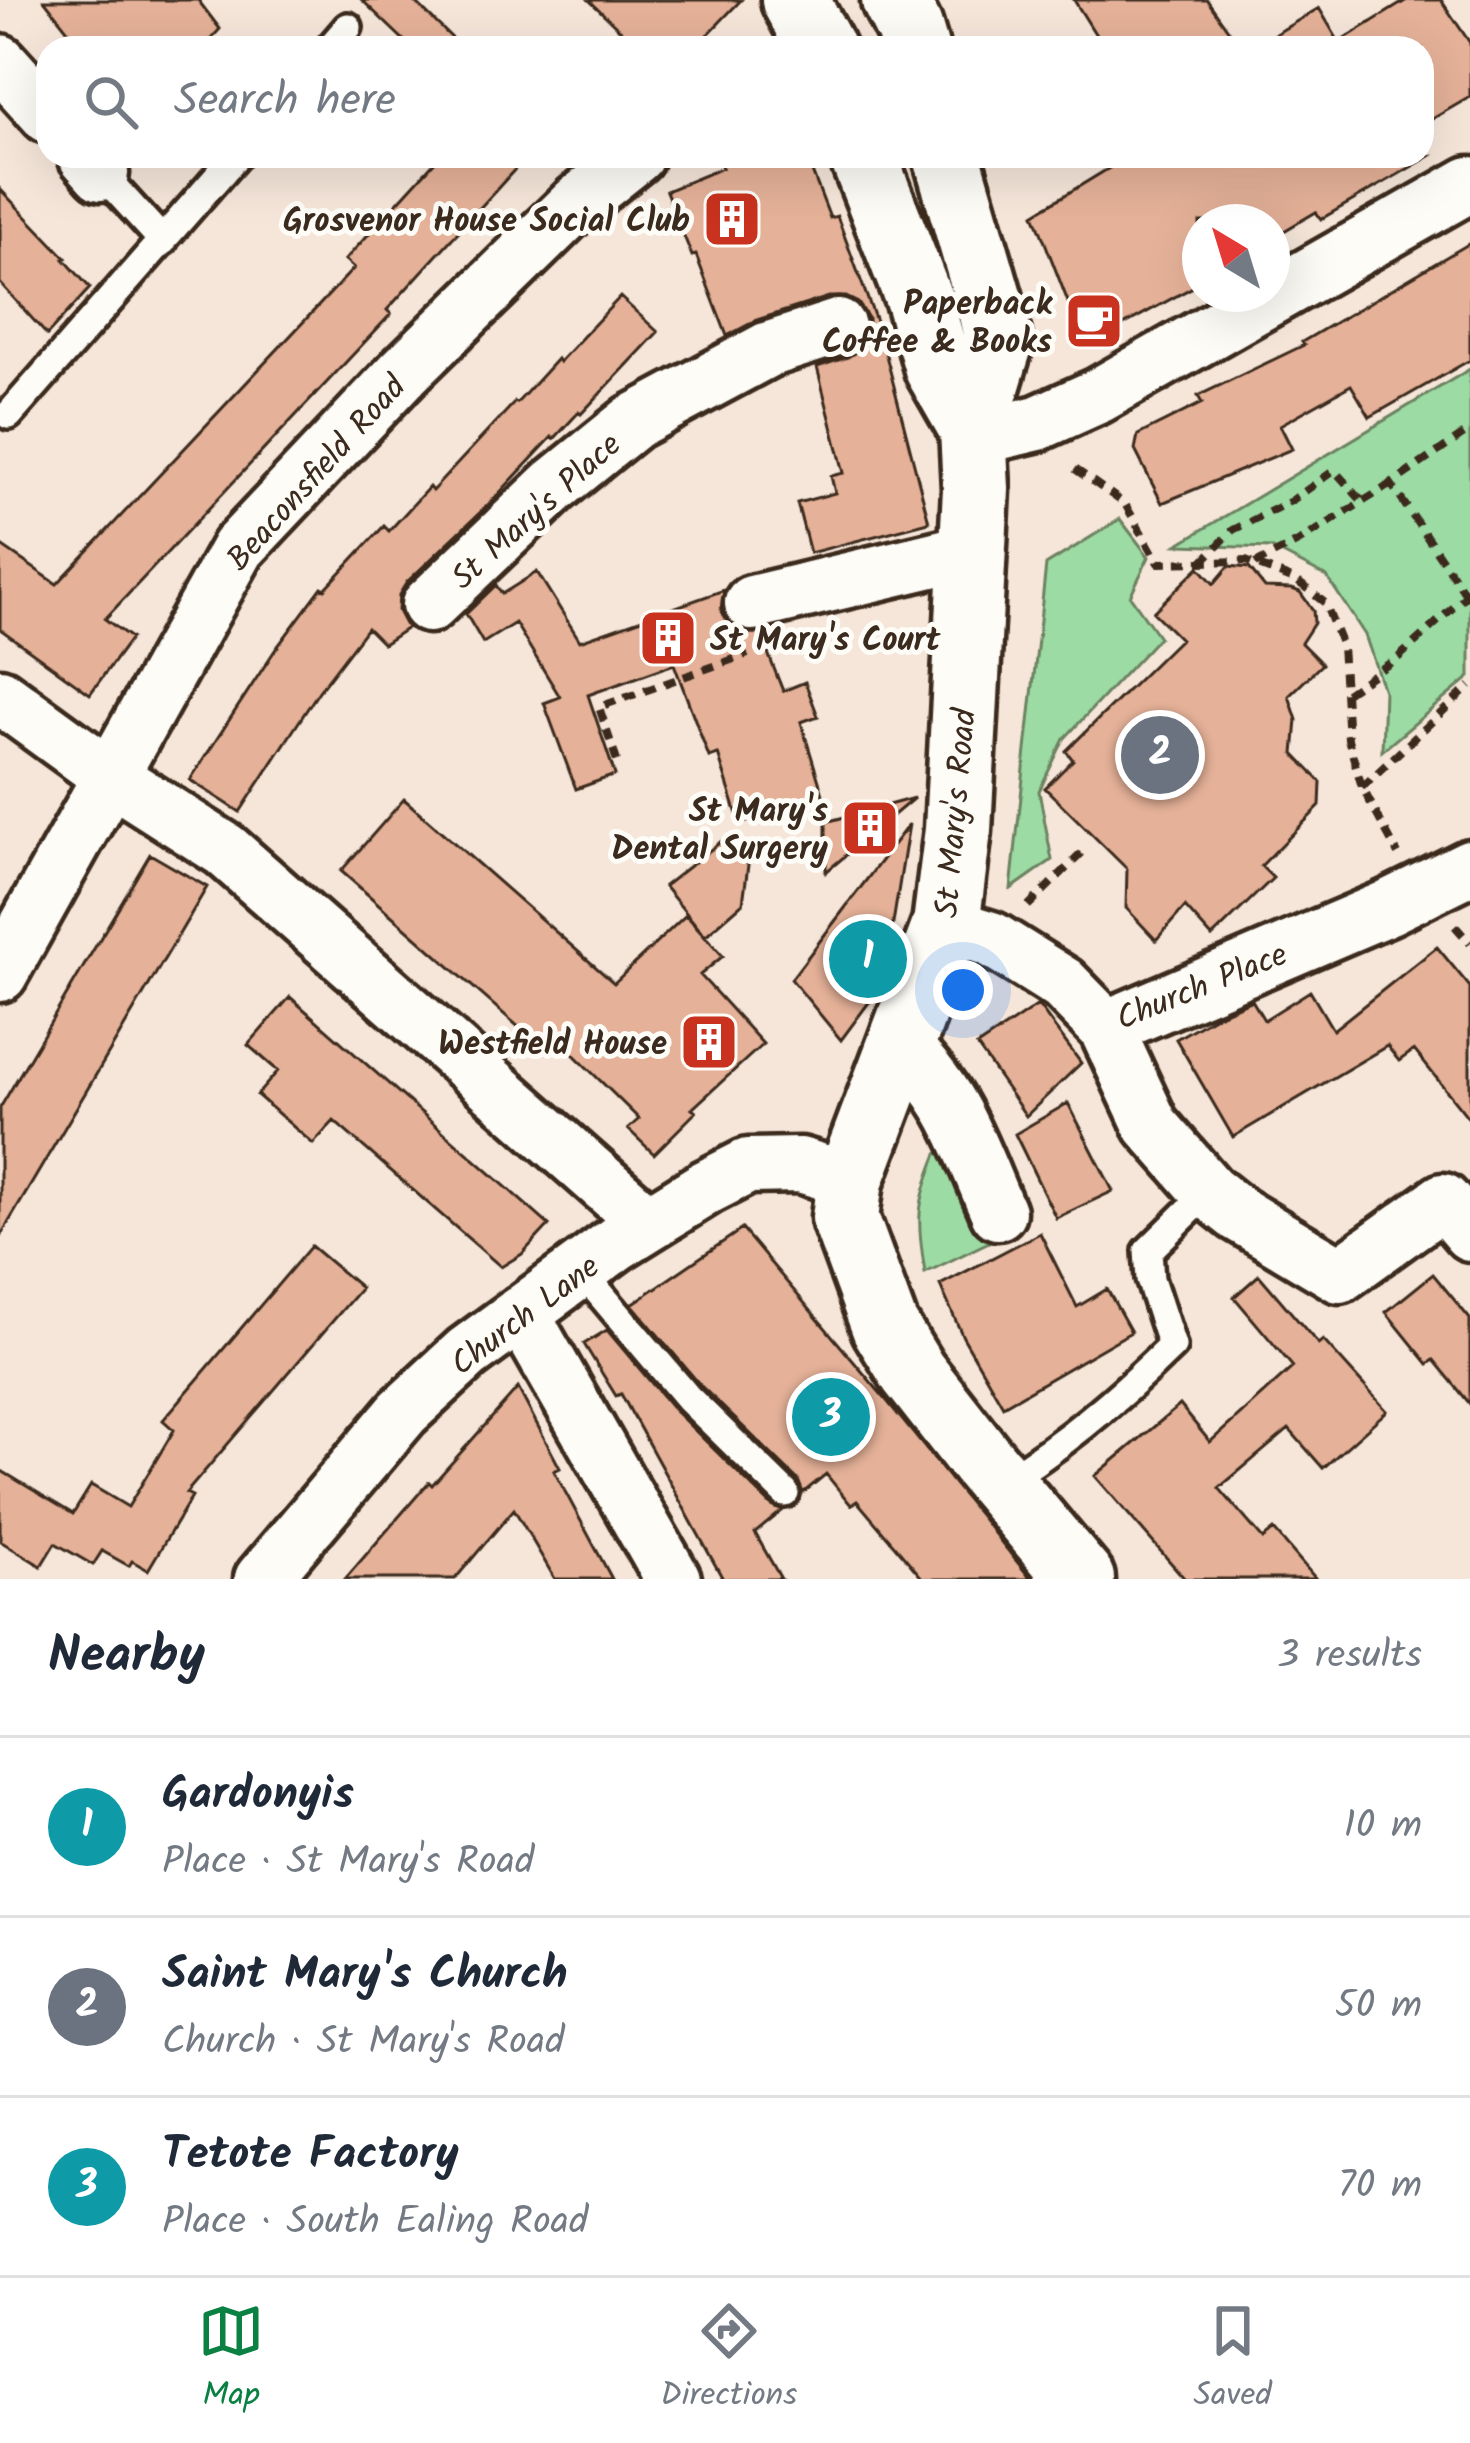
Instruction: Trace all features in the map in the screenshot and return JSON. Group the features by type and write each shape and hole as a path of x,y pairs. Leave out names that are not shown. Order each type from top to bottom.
{"main road":[{"path":"895,0 911,36"},
{"name":"St Mary's Road","path":"864,168 876,314 938,368 974,434"},
{"name":"St Mary's Road","path":"850,1180 946,925 958,830 976,489 974,434 999,344 950,168"},
{"path":"850,1180 845,1217 885,1327 913,1373 1081,1579"}],"street":[{"path":"0,62 36,102"},
{"name":"Beaconsfield Road","path":"0,974 238,548 404,372 577,203 621,168"},
{"path":"974,434 1038,423 1099,395 1470,184"},
{"name":"St Mary's Place","path":"429,605 554,485 633,422 767,350 876,314"},
{"path":"761,602 973,550"},
{"path":"0,696 111,777 225,850 648,1222"},
{"name":"Church Place","path":"946,925 991,940 1063,984 1106,1028 1387,908 1470,867"},
{"path":"1106,1028 1150,1125 1209,1191 1238,1214 1340,1275 1443,1201 1470,1233"},
{"path":"900,1046 925,1067 950,1101 998,1212"},
{"name":"Church Lane","path":"262,1579 403,1412 467,1353 648,1222 748,1166 800,1166 850,1180"},
{"path":"520,1313 674,1579"}],"lane":[{"path":"96,168 163,241"},
{"path":"9,415 226,168"},
{"path":"1001,1484 1142,1376 1172,1346 1150,1280 1148,1251 1209,1191"},
{"path":"581,1271 688,1398 785,1493"}],"path":[{"path":"1255,564 1298,542 1470,430"},
{"path":"1075,469 1125,504 1159,563 1246,561 1297,581 1325,603 1342,646 1348,739 1362,787 1470,686"},
{"path":"1202,563 1233,530 1291,501 1332,472 1362,501"},
{"path":"1345,694 1399,657 1468,594 1391,484"},
{"path":"617,761 599,706 775,644 761,602"},
{"path":"1023,911 1083,852"}],"green space":[{"path":"1470,369 1470,677 1382,751 1384,691 1365,635 1327,577 1271,548 1177,545"},
{"path":"1120,519 1149,557 1130,596 1159,637 1064,739 1039,791 1052,860 1011,889 1046,565"},
{"path":"960,1141 993,1240 925,1273 920,1224 925,1187 937,1154"}],"building":[{"path":"44,0 198,0 220,29 214,36 72,36"},
{"path":"362,0 413,0 450,36 400,36"},
{"path":"589,0 741,0 706,36 626,36"},
{"path":"1074,0 1207,0 1232,36 1096,36"},
{"path":"1407,0 1441,0 1470,43 1470,97 1434,118 1434,36 1349,36"},
{"path":"1319,8 1335,36 1272,36"},
{"path":"429,168 516,168 387,310 391,314 105,619 131,638 90,694 0,629 0,545 57,584 354,268 345,260"},
{"path":"722,168 811,168 830,218 837,216 880,332 929,522 810,553 797,503 835,493 831,476 844,473 817,367 860,349 868,335 868,318 858,303 829,297 757,320 727,336 666,191"},
{"path":"1109,168 1409,168 1321,219 1316,212 1290,227 1290,204 1182,204 1182,293 1085,346 1034,214"},
{"path":"0,189 90,288 47,335 0,283"},
{"path":"1470,243 1470,360 1370,417 1351,385 1280,425 1292,449 1162,503 1135,450 1138,435 1202,403 1198,396 1304,345 1302,342"},
{"path":"620,297 658,332 581,414 407,582 399,595 398,611 407,628 383,644 367,628 319,691 240,812 190,780 322,587 384,526 389,531 429,487 432,491"},
{"path":"1229,566 1249,568 1265,588 1300,592 1313,610 1314,623 1301,643 1322,664 1289,696 1297,720 1294,754 1321,782 1320,806 1261,866 1273,878 1212,937 1185,907 1156,940 1126,908 1127,869 1045,788 1073,760 1066,751 1180,639 1153,612 1199,567 1214,584"},
{"path":"537,572 580,641 724,590 721,609 728,624 742,633 760,633 783,691 805,682 818,716 801,722 824,798 740,824 718,754 709,757 674,664 588,695 615,775 576,789 544,703 560,697 515,623 483,643 466,614 496,585 502,594"},
{"name":"St Mary's Dental Surgery","path":"914,798 826,872 826,822"},
{"path":"404,799 614,983 686,915 723,956 700,975 763,1044 692,1109 696,1112 654,1154 628,1129 639,1119 558,1039 547,1052 341,871"},
{"path":"909,824 890,942 870,1001 841,1040 791,979"},
{"path":"728,836 748,865 743,903 705,936 664,886"},
{"path":"150,854 207,887 0,1237 0,1108"},
{"path":"1437,947 1470,987 1470,1120 1414,1050 1399,1061 1387,1046 1233,1137 1176,1039 1252,1000 1264,1020 1310,991 1333,1030"},
{"path":"290,997 549,1225 522,1254 501,1267 334,1121 313,1144 257,1095 278,1071 248,1045"},
{"path":"1038,1005 1081,1063 1026,1116 977,1046"},
{"path":"1068,1103 1113,1191 1056,1218 1015,1134"},
{"path":"742,1229 1031,1579 923,1579 857,1501 851,1505 826,1474 803,1493 798,1480 701,1386 632,1304"},
{"path":"1040,1233 1077,1307 1107,1289 1131,1332 1003,1406 963,1337 940,1285"},
{"path":"311,1246 361,1288 186,1493 192,1496 148,1570 102,1551 93,1565 55,1543 41,1566 0,1541 0,1470 73,1514 91,1485 128,1507 174,1430 163,1420"},
{"path":"1433,1274 1470,1319 1470,1404 1434,1360 1428,1364 1386,1312"},
{"path":"1259,1275 1318,1344 1323,1340 1387,1411 1323,1468 1289,1429 1219,1488 1263,1539 1274,1530 1316,1579 1185,1579 1095,1476 1180,1405 1210,1442 1293,1367 1234,1297"},
{"path":"607,1330 675,1411 782,1511 755,1533 781,1579 723,1579 621,1394 616,1396 584,1344"},
{"path":"518,1388 560,1468 554,1471 612,1579 555,1579 514,1509 455,1579 345,1579 429,1482 432,1485"}],"place":[{"name":"Grosvenor House Social Club","path":"732,219"},
{"name":"Paperback Coffee & Books","path":"1094,321"},
{"name":"St Mary's Court","path":"668,638"},
{"name":"Saint Mary's Church","path":"1160,755"},
{"name":"St Mary's Dental Surgery","path":"870,828"},
{"name":"Gardonyis","path":"868,959"},
{"name":"Westfield House","path":"709,1042"},
{"name":"Tetote Factory","path":"831,1417"}]}
